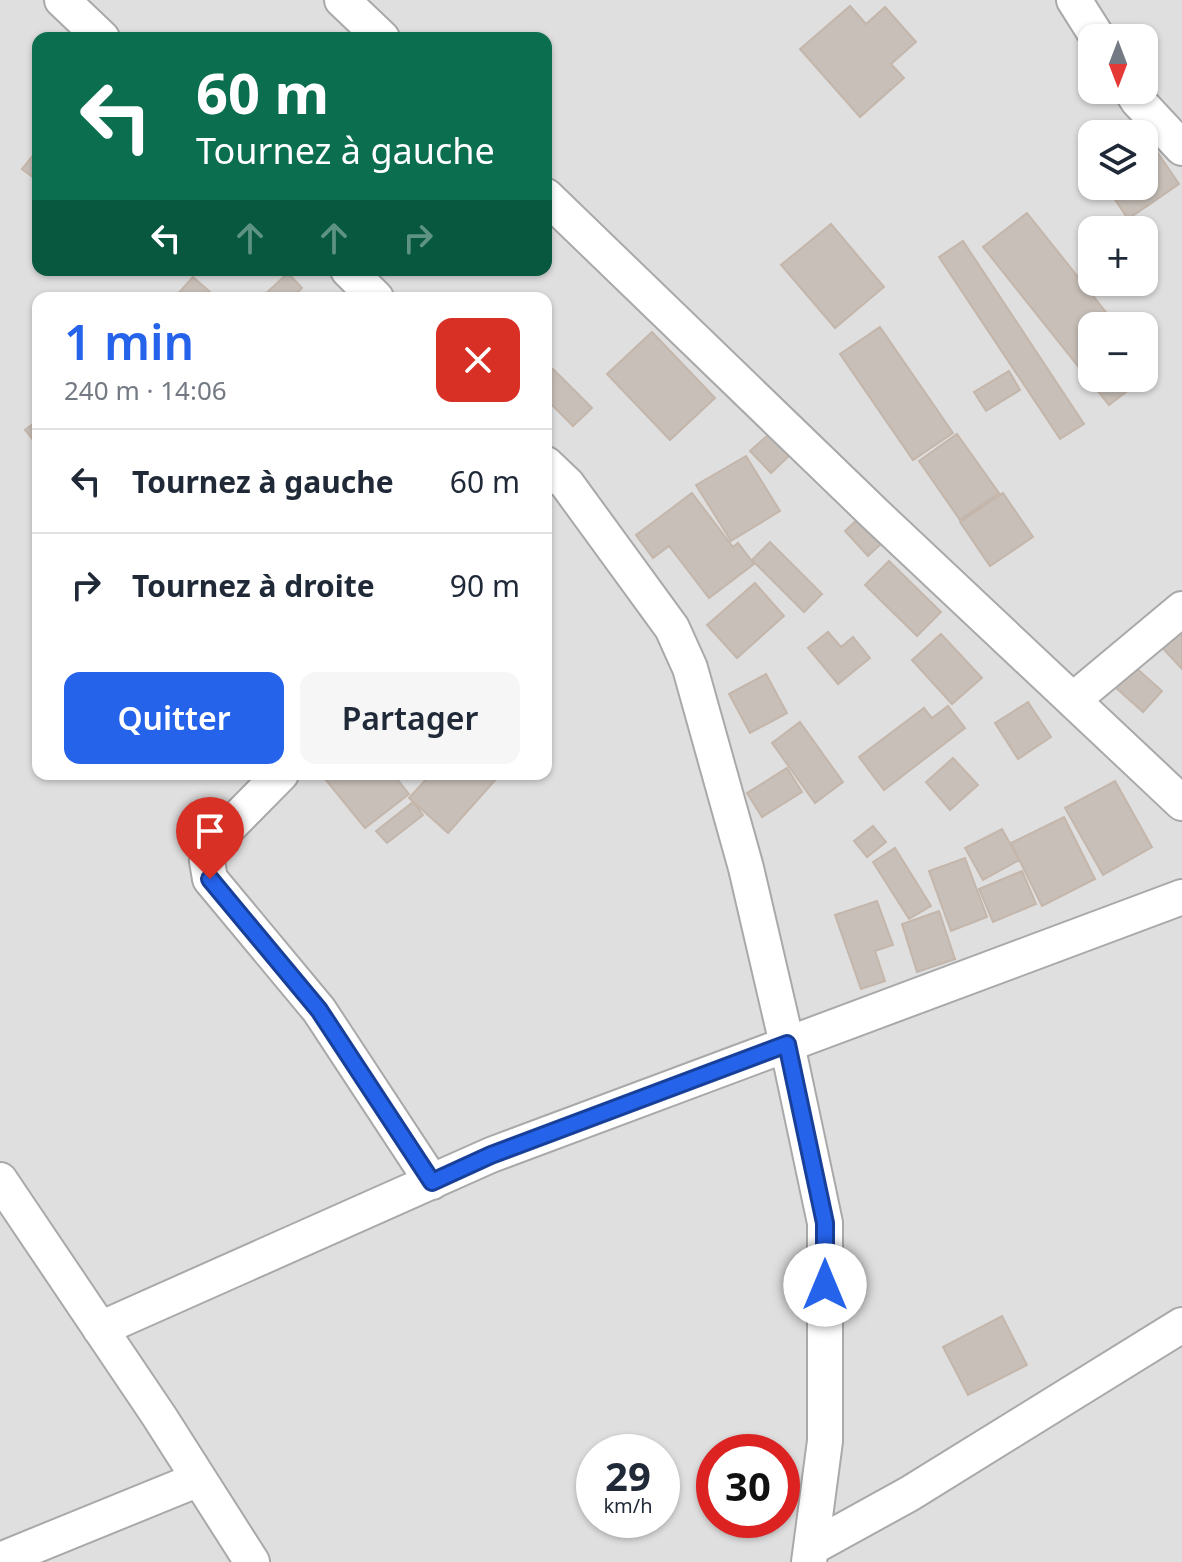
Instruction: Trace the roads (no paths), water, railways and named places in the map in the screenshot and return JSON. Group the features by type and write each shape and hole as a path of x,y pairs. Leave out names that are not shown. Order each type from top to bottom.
{"street":[{"path":"62,0 96,32"},
{"path":"342,0 376,32"},
{"path":"1074,0 1089,24"},
{"path":"1141,104 1182,148"},
{"path":"552,202 875,514 1182,803"},
{"path":"354,276 370,292"},
{"path":"553,485 672,628 690,668 746,868 825,1223 825,1441 810,1555"},
{"path":"1073,700 1182,609"},
{"path":"275,780 209,847 207,861 210,879 319,1010 432,1182"},
{"path":"100,1329 491,1155 1182,897"},
{"path":"0,1180 252,1562"},
{"path":"810,1555 1182,1325"},
{"path":"0,1560 199,1479"}]}
